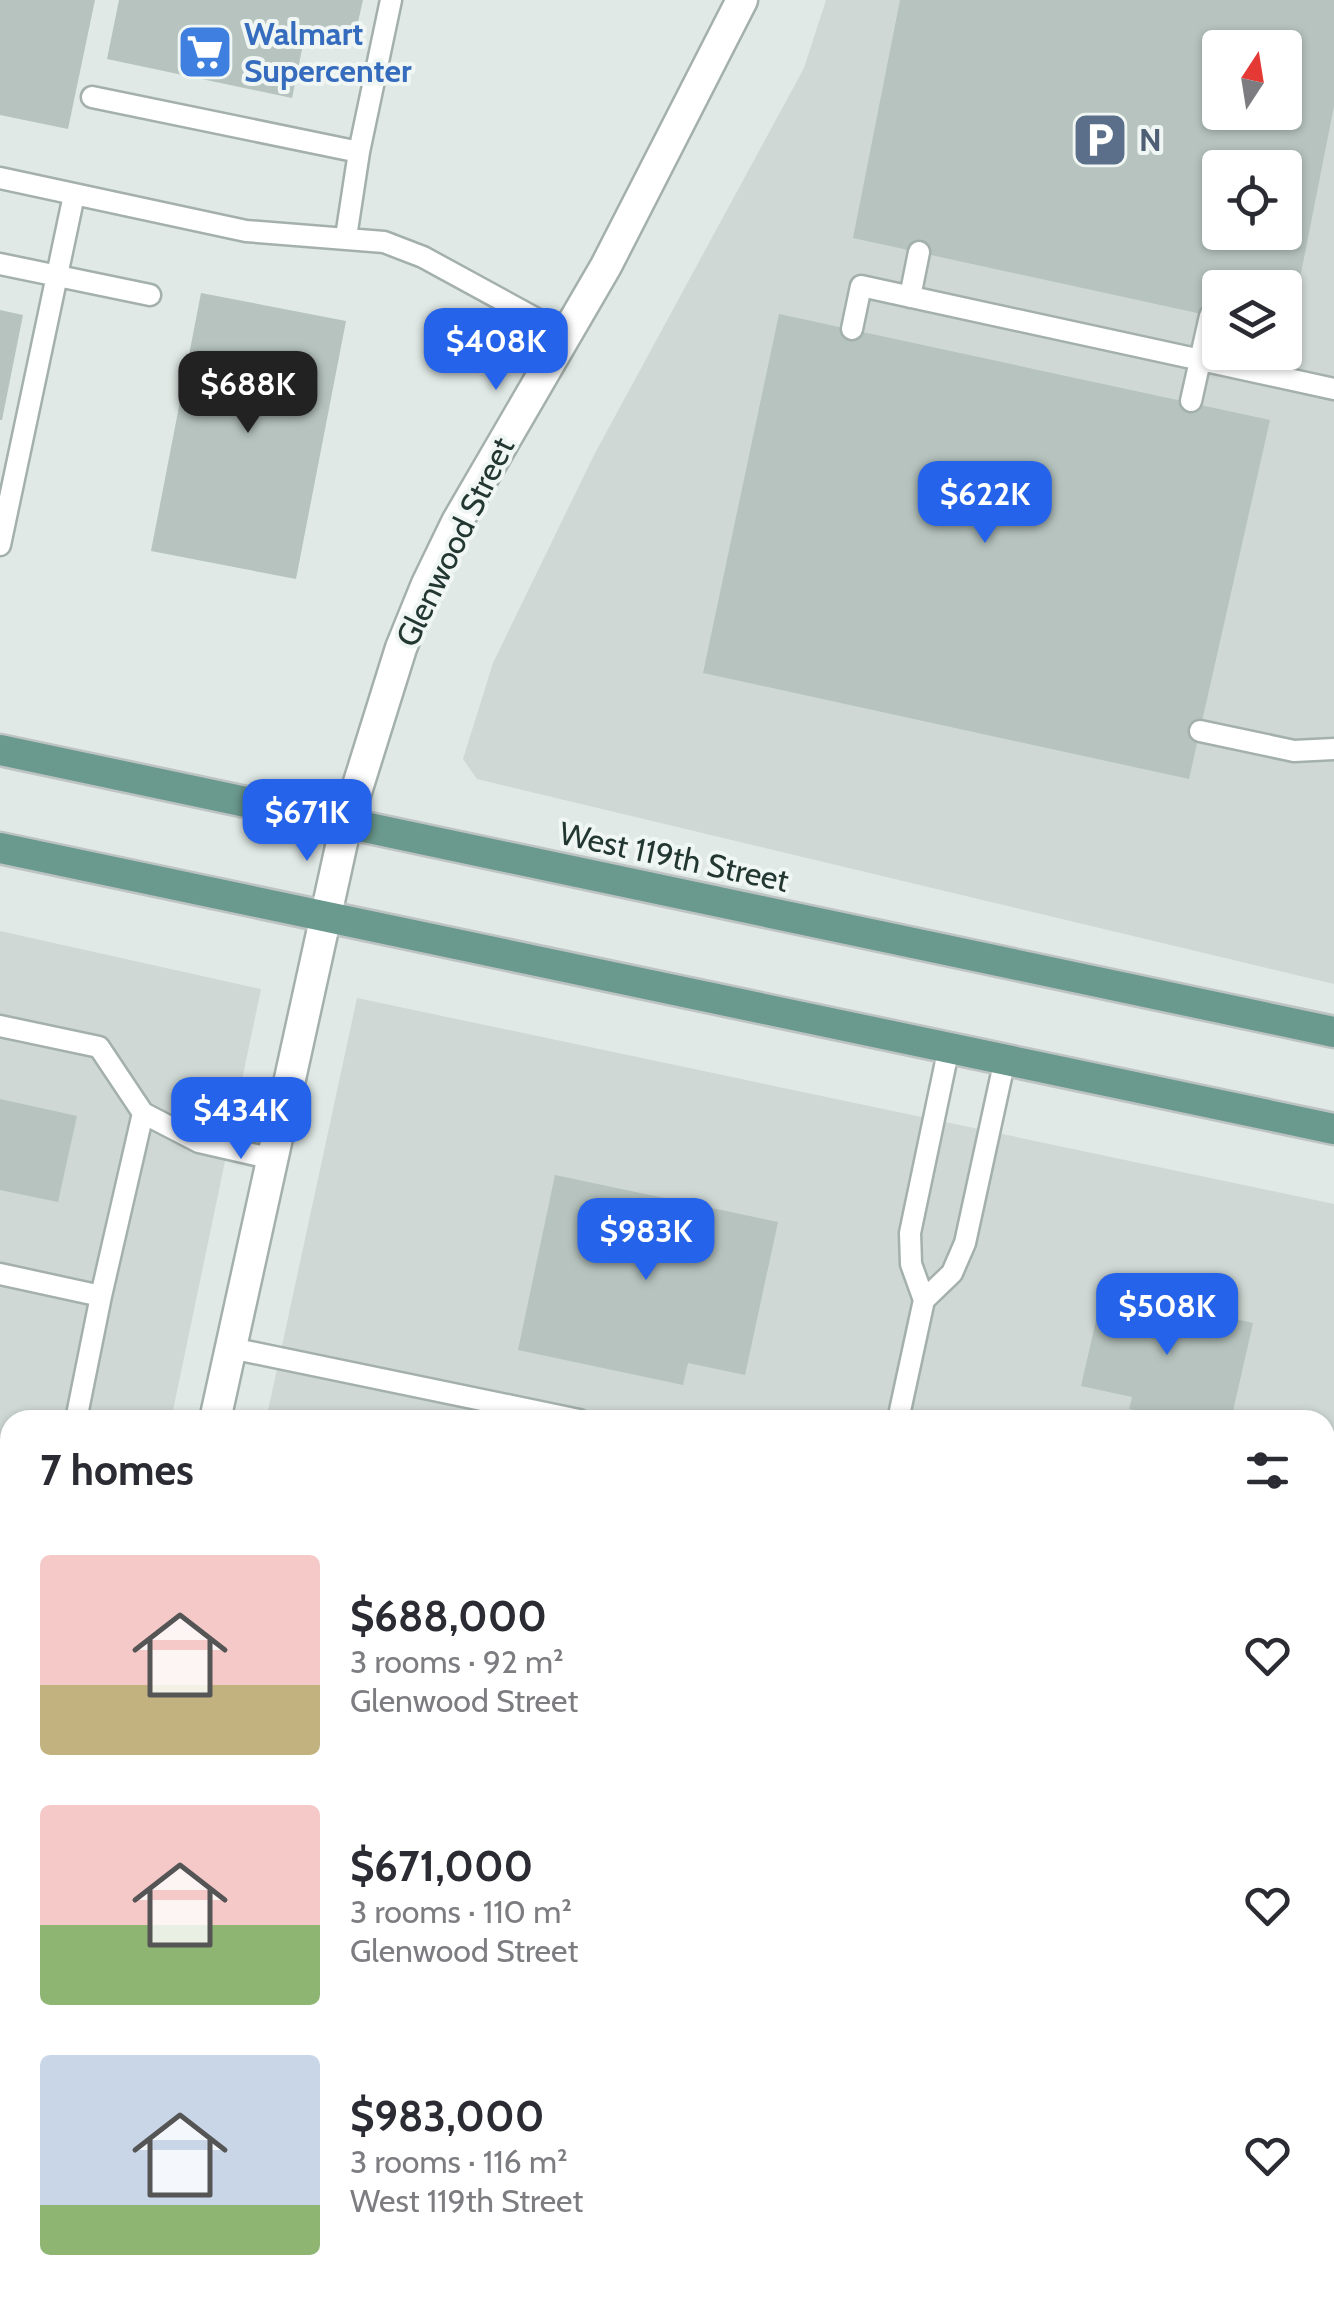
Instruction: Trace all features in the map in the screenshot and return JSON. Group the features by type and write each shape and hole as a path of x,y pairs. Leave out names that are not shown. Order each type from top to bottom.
{"main road":[{"name":"West 119th Street","path":"0,750 1334,1032"},
{"path":"0,848 1334,1129"}],"street":[{"name":"Glenwood Street","path":"216,1410 346,824 401,648 427,584 495,454 644,195 742,0"}],"lane":[{"path":"346,237 359,152 391,0"},
{"path":"92,97 359,152"},
{"path":"0,178 246,232 384,242 423,257 566,335"},
{"path":"0,546 74,195"},
{"path":"910,297 919,252"},
{"path":"0,264 150,295"},
{"path":"852,329 861,286 1334,389"},
{"path":"1191,402 1202,351"},
{"path":"1200,731 1294,750 1334,749"},
{"path":"0,1026 99,1047 142,1113 199,1142 273,1159"},
{"path":"900,1410 924,1300 911,1264 910,1232 949,1048"},
{"path":"924,1300 952,1274 966,1243 1004,1058"},
{"path":"78,1410 142,1113"},
{"path":"0,1274 101,1296"},
{"path":"231,1348 531,1410"}],"shaded area":[{"path":"826,0 1334,0 1334,984 477,779 463,759 493,663 594,455 804,68"},
{"path":"0,931 261,989 173,1410 0,1410"},
{"path":"357,998 1334,1204 1334,1410 268,1410"}],"building":[{"path":"0,0 95,0 68,129 0,115"},
{"name":"Walmart Supercenter","path":"119,0 363,0 353,44 305,35 292,98 107,59"},
{"name":"N","path":"900,0 1334,0 1334,106 1302,270 1202,270 1202,314 853,238"},
{"path":"201,293 346,321 296,579 151,551"},
{"path":"0,310 23,315 2,420 0,420"},
{"path":"779,314 1270,420 1189,779 703,673"},
{"path":"0,1099 77,1116 58,1202 0,1190"},
{"path":"555,1175 778,1222 745,1375 688,1363 683,1385 518,1350"},
{"path":"1103,1290 1253,1323 1233,1410 1134,1410 1129,1409 1132,1397 1081,1386"}],"place":[{"name":"Walmart Supercenter","path":"205,52"},
{"name":"N","path":"1100,140"}]}
